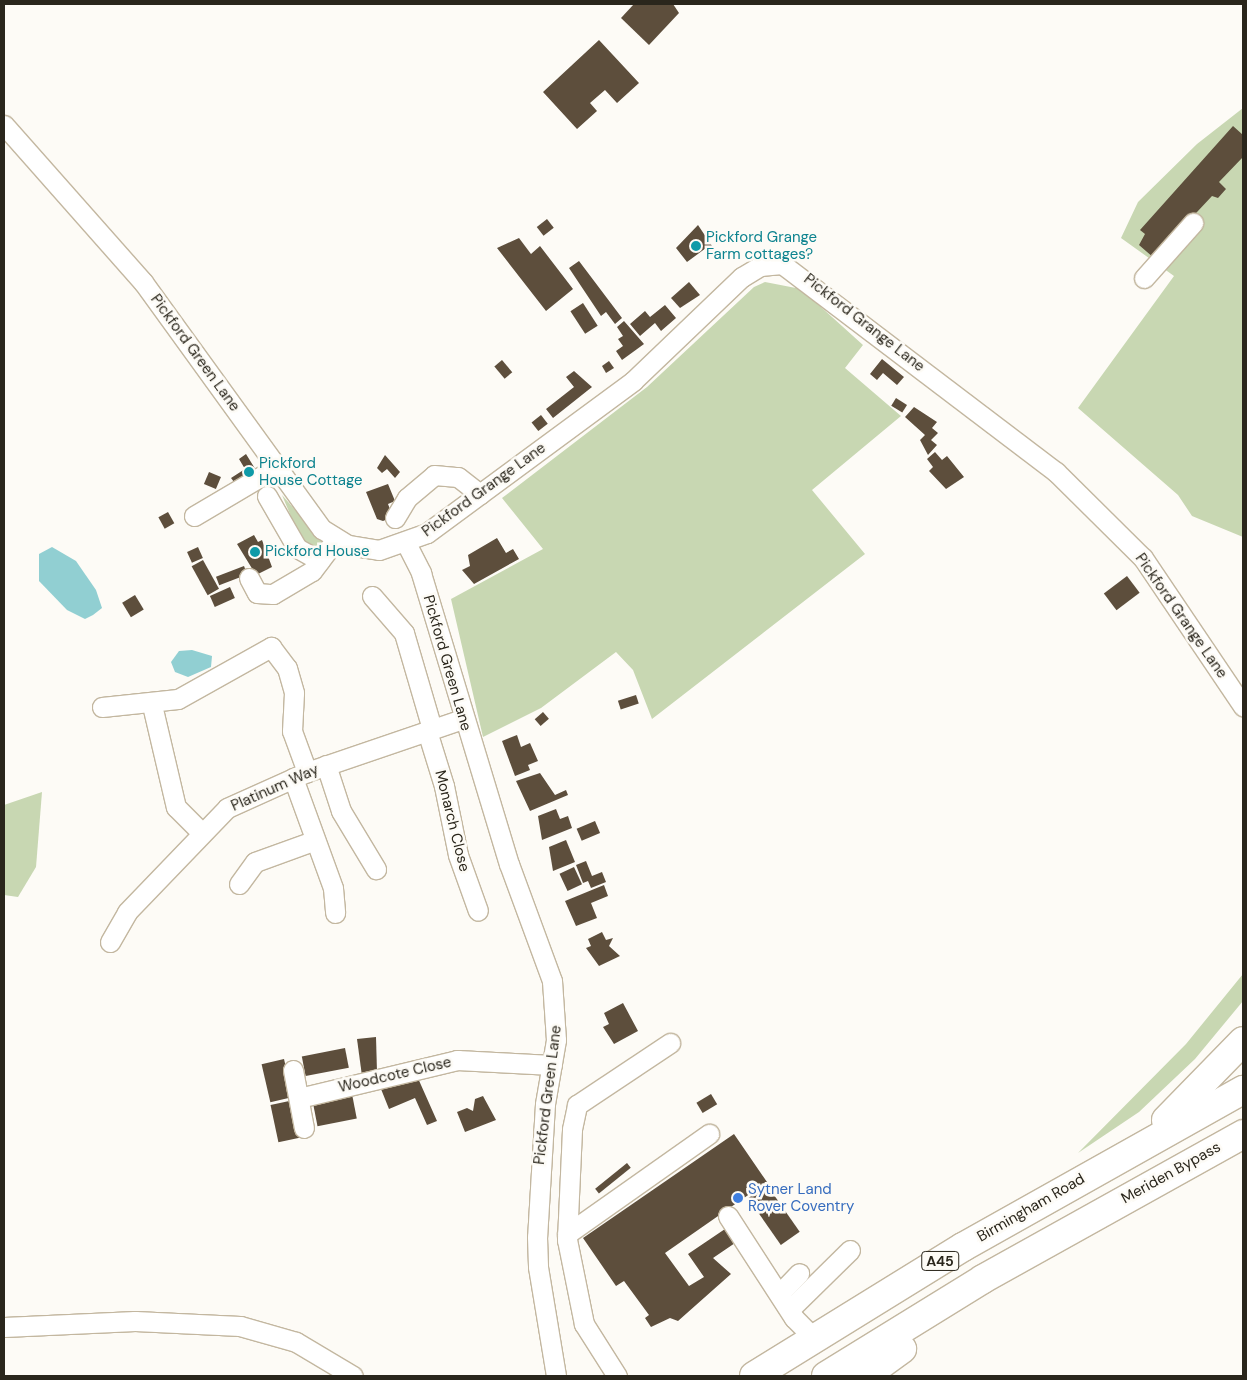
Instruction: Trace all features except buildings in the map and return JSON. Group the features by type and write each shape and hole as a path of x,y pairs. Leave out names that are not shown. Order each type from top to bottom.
{"highway":[{"name":"A45","path":"1131,1150 1243,1041"},
{"name":"A45","path":"1131,1150 1243,1090"},
{"name":"Meriden Bypass","path":"1068,1231 1243,1134"},
{"name":"Birmingham Road","path":"754,1376 818,1334 1131,1150"},
{"name":"A45","path":"826,1376 1068,1231"},
{"path":"865,1376 1068,1231"}],"street":[{"name":"Pickford Green Lane","path":"4,125 142,282 322,529 336,539 378,550 406,543 424,582 463,719 552,981 557,1017 537,1194 538,1268 556,1376"},
{"path":"1144,278 1193,223"},
{"name":"Pickford Grange Lane","path":"406,543 480,494 633,381 742,277 760,266 782,264 1056,472 1143,558 1243,706"},
{"path":"194,516 277,467"},
{"path":"395,518 408,498 434,475 458,477 480,494"},
{"path":"267,496 297,548 320,561"},
{"path":"249,578 257,593 273,594 296,583 320,561 336,539"},
{"name":"Monarch Close","path":"372,596 404,633 444,786 458,855 478,911"},
{"path":"102,707 152,705 178,700 218,681 261,648 275,648 294,693 292,731 300,775 313,841 333,888 335,913"},
{"path":"152,705 176,807 201,832"},
{"name":"Platinum Way","path":"110,942 127,912 201,832 227,808 326,765 463,719"},
{"path":"326,765 341,811 376,869"},
{"path":"239,884 255,862 313,841"},
{"path":"617,1376 584,1324 567,1237 566,1206 577,1105 670,1043"},
{"name":"Woodcote Close","path":"299,1098 457,1060 552,1065"},
{"path":"293,1070 304,1128"},
{"path":"538,1237 567,1237 709,1134"},
{"path":"728,1216 784,1302 809,1333 818,1334"},
{"path":"784,1302 850,1250"},
{"path":"784,1302 799,1273"},
{"path":"4,1327 135,1321 240,1326 296,1342 353,1376"}],"green space":[{"path":"1243,108 1243,537 1192,516 1178,495 1078,408 1174,276 1121,238 1138,202 1197,144"},
{"path":"765,282 801,289 863,345 845,368 901,416 812,490 865,554 652,719 633,670 616,652 541,708 483,737 451,599 543,549 502,498 647,387 754,287"},
{"path":"282,495 327,546 319,555 302,543"},
{"path":"42,792 36,867 18,897 4,895 4,805"},
{"path":"1243,974 1243,1001 1195,1059 1139,1112 1078,1153 1186,1044"}],"water":[{"path":"52,547 76,561 96,590 102,608 93,615 85,619 67,610 39,581 39,554"},
{"path":"192,650 212,656 211,667 188,677 175,672 171,662 179,651"}],"place":[{"name":"Pickford Grange Farm cottages?","path":"696,246"},
{"name":"Pickford House Cottage","path":"249,472"},
{"name":"Pickford House","path":"255,552"},
{"name":"Sytner Land Rover Coventry","path":"738,1198"}]}
